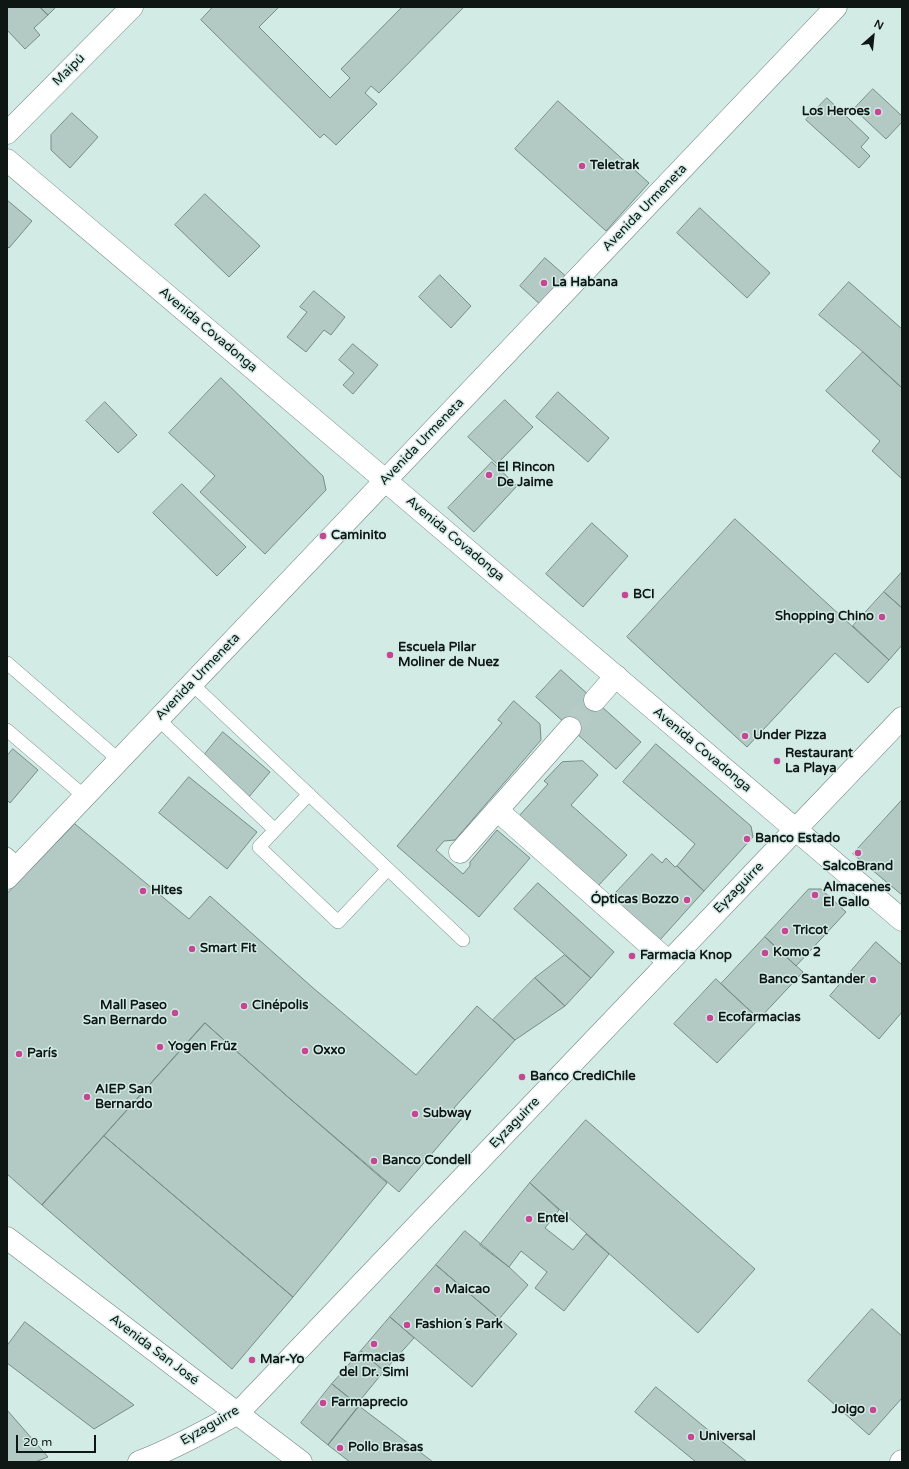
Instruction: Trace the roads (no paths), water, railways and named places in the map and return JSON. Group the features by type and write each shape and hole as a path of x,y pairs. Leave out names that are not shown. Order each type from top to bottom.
{"street":[{"name":"Maipú","path":"7,133 132,7"},
{"name":"Avenida Urmeneta","path":"11,866 84,796 192,684 836,7"},
{"name":"Avenida Covadonga","path":"7,160 386,480 902,920"},
{"path":"595,700 616,676"},
{"name":"Eyzaguirre","path":"139,1462 189,1439 238,1413 902,718"},
{"path":"460,852 570,728"},
{"path":"497,810 669,962"},
{"name":"Avenida San José","path":"7,1238 301,1462"}],"lane":[{"path":"7,663 119,760"},
{"path":"192,684 463,940"},
{"path":"158,719 275,830"},
{"path":"7,730 84,796"},
{"path":"309,794 259,847 338,922 388,869"}],"tunnel":[{"path":"570,728 595,700"}],"place":[{"name":"Los Heroes","path":"878,112"},
{"name":"Teletrak","path":"582,166"},
{"name":"La Habana","path":"544,283"},
{"name":"El Rincon De Jaime","path":"489,475"},
{"name":"Caminito","path":"323,536"},
{"name":"BCI","path":"625,595"},
{"name":"Shopping Chino","path":"882,617"},
{"name":"Escuela Pilar Moliner de Nuez","path":"390,655"},
{"name":"Under Pizza","path":"745,736"},
{"name":"Restaurant La Playa","path":"777,761"},
{"name":"Banco Estado","path":"747,839"},
{"name":"SalcoBrand","path":"858,853"},
{"name":"Hites","path":"143,891"},
{"name":"Almacenes El Gallo","path":"815,895"},
{"name":"Ópticas Bozzo","path":"687,900"},
{"name":"Tricot","path":"785,931"},
{"name":"Smart Fit","path":"192,949"},
{"name":"Komo 2","path":"765,953"},
{"name":"Farmacia Knop","path":"632,956"},
{"name":"Banco Santander","path":"873,980"},
{"name":"Cinépolis","path":"244,1006"},
{"name":"Mall Paseo San Bernardo","path":"175,1013"},
{"name":"Ecofarmacias","path":"710,1018"},
{"name":"Yogen Früz","path":"160,1047"},
{"name":"Oxxo","path":"305,1051"},
{"name":"París","path":"19,1054"},
{"name":"Banco CrediChile","path":"522,1077"},
{"name":"AIEP San Bernardo","path":"87,1097"},
{"name":"Subway","path":"415,1114"},
{"name":"Banco Condell","path":"374,1161"},
{"name":"Entel","path":"529,1219"},
{"name":"Maicao","path":"437,1290"},
{"name":"Fashion´s Park","path":"407,1325"},
{"name":"Farmacias del Dr. Simi","path":"374,1344"},
{"name":"Mar-Yo","path":"252,1360"},
{"name":"Farmaprecio","path":"323,1403"},
{"name":"Joigo","path":"873,1410"},
{"name":"Universal","path":"691,1437"},
{"name":"Pollo Brasas","path":"340,1448"}]}
